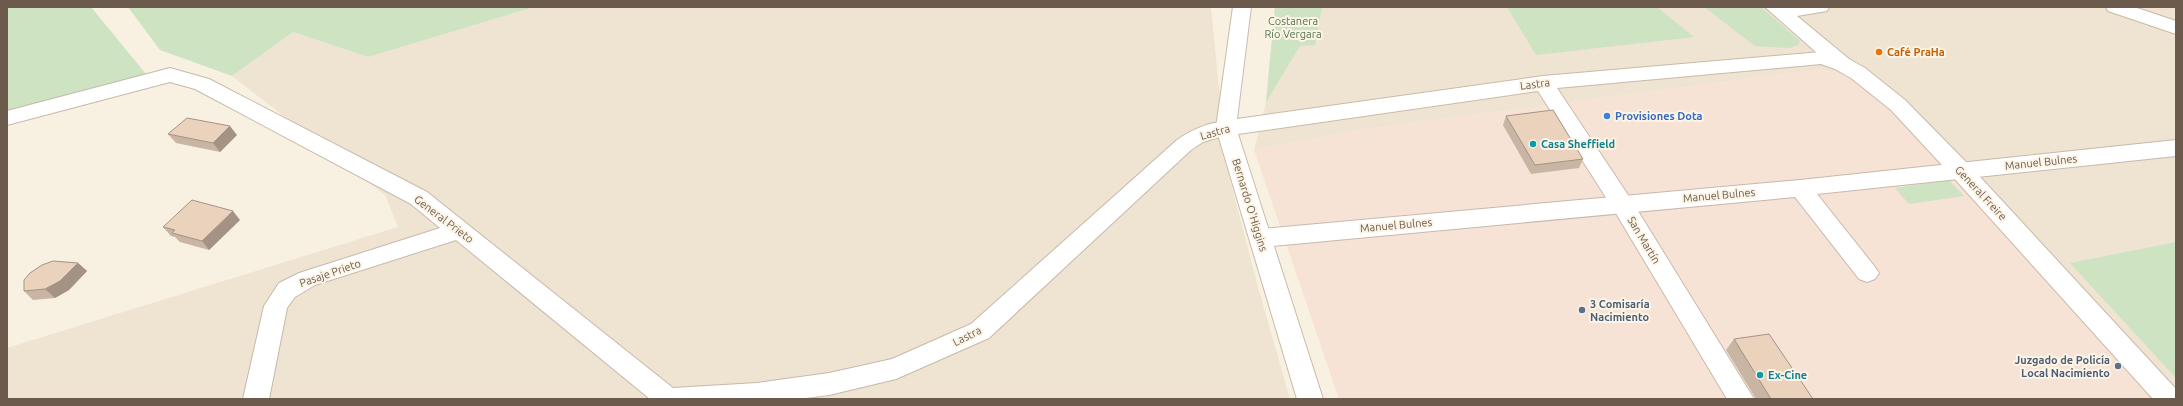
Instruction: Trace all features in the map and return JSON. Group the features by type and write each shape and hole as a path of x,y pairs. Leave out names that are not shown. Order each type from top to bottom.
{"street":[{"name":"Bernardo O'Higgins","path":"1242,7 1226,128 1310,399"},
{"path":"1778,10 1820,7"},
{"path":"2115,7 2176,28"},
{"name":"General Freire","path":"1778,10 1842,64 1864,78 1898,105 1961,171 2169,399"},
{"name":"Lastra","path":"668,399 756,394 829,384 896,369 980,331 1184,145 1196,137 1210,131 1543,83 1821,58 1842,64"},
{"name":"General Prieto","path":"7,118 170,75 202,84 419,198 668,399"},
{"name":"San Martín","path":"1543,83 1622,204 1741,399"},
{"name":"Manuel Bulnes","path":"1261,238 1800,188 2176,148"},
{"path":"1800,188 1867,273"},
{"name":"Pasaje Prieto","path":"256,399 276,306 287,290 307,279 460,230"}],"shaded area":[{"path":"534,7 1211,7 1227,168 1258,287 1290,399 7,399 7,348 398,227 385,195 232,76 293,32 368,57"},
{"path":"1275,7 2176,7 2176,399 1854,78 1828,71 1816,70 1366,129 1254,150 1266,102"},
{"path":"1816,70 1841,74 1854,78 1877,91 2156,399 1339,399 1254,150 1366,129"}],"green space":[{"path":"7,7 91,7 155,85 7,123"},
{"path":"128,7 534,7 368,57 293,32 232,76 160,50"},
{"name":"Costanera Río Vergara","path":"1275,7 1322,7 1315,45 1300,46 1266,102"},
{"path":"1507,7 1657,7 1694,37 1536,55"},
{"path":"1704,7 1761,7 1800,41 1798,45 1789,48 1755,46"},
{"path":"1949,180 1964,196 1909,204 1895,188"},
{"path":"2176,242 2176,378 2070,263"}],"building":[{"path":"1553,110 1583,159 1535,165 1506,116"},
{"path":"187,118 230,126 213,143 168,134"},
{"path":"192,200 233,211 202,241 172,233 175,230 163,227"},
{"path":"53,261 78,263 60,281 45,289 24,291 24,280 30,273 42,265"},
{"path":"1769,334 1813,399 1771,399 1734,339"}],"place":[{"name":"Café PraHa","path":"1879,52"},
{"name":"Provisiones Dota","path":"1607,116"},
{"name":"Casa Sheffield","path":"1533,144"},
{"name":"3 Comisaría Nacimiento","path":"1582,310"},
{"name":"Juzgado de Policía Local Nacimiento","path":"2118,366"},
{"name":"Ex-Cine","path":"1760,375"}]}
